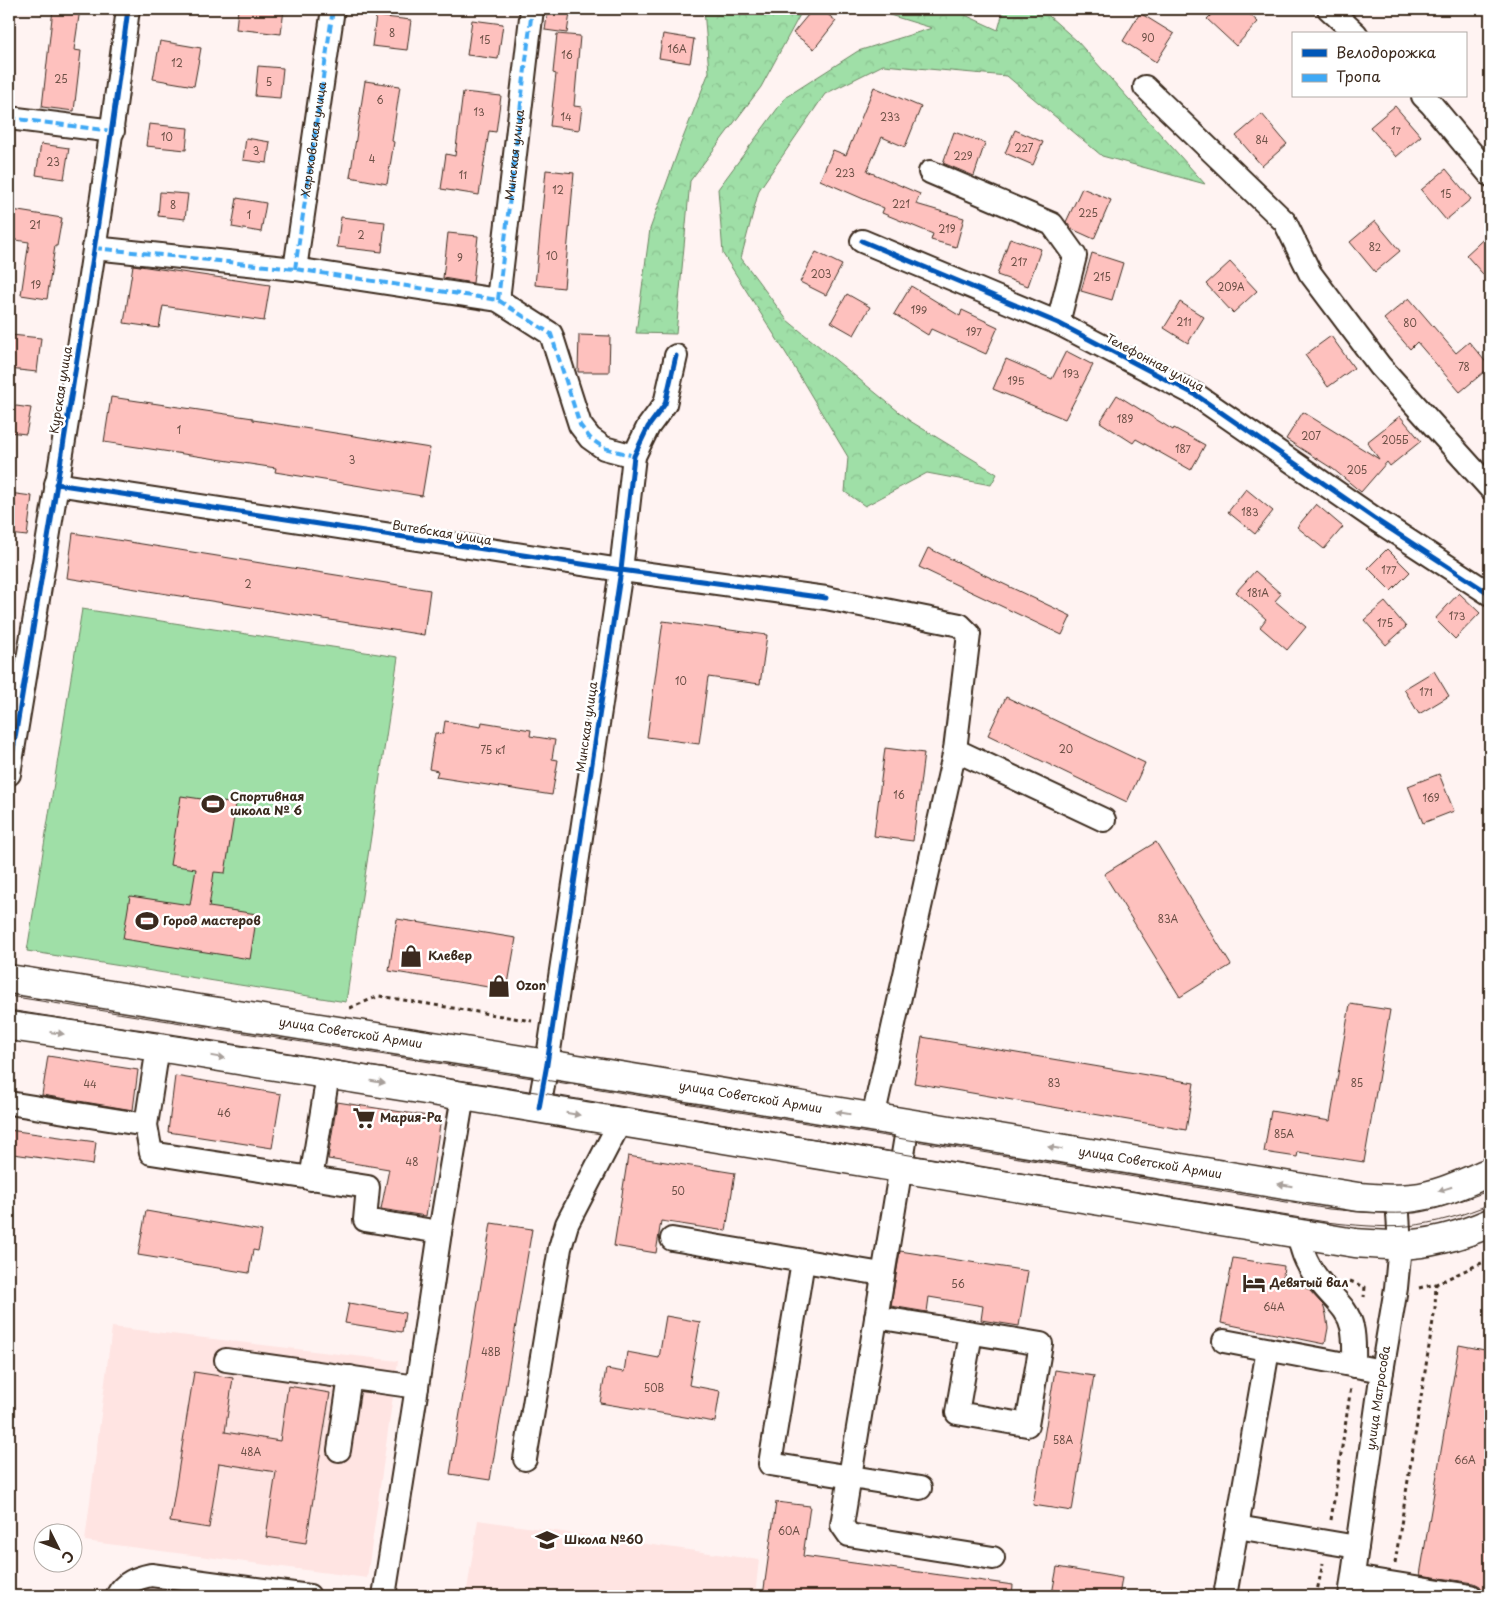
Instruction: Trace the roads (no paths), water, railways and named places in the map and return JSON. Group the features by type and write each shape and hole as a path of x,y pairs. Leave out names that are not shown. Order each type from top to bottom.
{"main road":[{"name":"улица Советской Армии","path":"9,979 548,1064 1358,1197 1414,1198 1448,1189 1490,1172"},
{"path":"9,1026 539,1108 1355,1243 1400,1245 1436,1240 1473,1230 1490,1223"}],"street":[{"name":"Курская улица","path":"9,774 12,730 56,484 94,248 128,9"},
{"name":"Харьковская улица","path":"295,269 333,9"},
{"name":"Минская улица","path":"498,300 532,9"},
{"path":"1329,9 1354,32"},
{"path":"1144,87 1285,222 1310,274 1380,366 1490,488"},
{"path":"1425,98 1490,175"},
{"path":"9,118 112,131"},
{"path":"930,172 1052,224 1075,256 1058,323"},
{"name":"Телефонная улица","path":"862,241 1058,323 1196,394 1375,519 1490,594"},
{"path":"94,248 295,269 498,300 551,334 580,425 590,438 604,448 634,456"},
{"name":"Минская улица","path":"539,1108 548,1064 621,570 634,456 648,427 665,404 676,356"},
{"name":"Витебская улица","path":"56,484 621,570 826,598 960,625 969,634 955,750"},
{"path":"873,1118 955,750 1104,820"},
{"path":"158,1048 146,1124 151,1153 368,1187 365,1220 440,1232"},
{"path":"312,1179 328,1075"},
{"path":"384,1596 440,1232 464,1096"},
{"path":"9,1103 146,1124"},
{"path":"526,1459 560,1248 567,1224 620,1122"},
{"path":"908,1124 842,1525 849,1536 993,1558"},
{"name":"улица Матросова","path":"1351,1587 1396,1288 1400,1245 1398,1199"},
{"path":"1299,1235 1302,1252 1309,1267 1341,1304 1352,1327 1354,1366"},
{"path":"672,1239 882,1274"},
{"path":"803,1261 770,1464 920,1488"},
{"path":"876,1317 1041,1344 1027,1424 957,1413 970,1333"},
{"path":"1224,1341 1382,1371"},
{"path":"1225,1596 1268,1350"},
{"path":"226,1360 417,1387"},
{"path":"339,1450 350,1378"},
{"path":"1237,1527 1357,1547"},
{"path":"117,1596 134,1579 151,1575 309,1596"},
{"path":"1351,1587 1392,1584 1471,1596"}],"tram line":[{"path":"9,996 545,1080 1329,1209 1405,1213 1427,1210 1470,1198 1490,1190"},
{"path":"9,1010 542,1093 945,1161 1326,1222 1377,1226 1408,1226 1450,1218 1490,1204"}],"place":[{"name":"Спортивная школа № 6","path":"213,804"},
{"name":"Город мастеров","path":"147,921"},
{"name":"Клевер","path":"411,956"},
{"name":"Ozon","path":"499,986"},
{"name":"Мария-Ра","path":"364,1118"},
{"name":"Девятый вал","path":"1254,1283"},
{"name":"Школа №60","path":"547,1540"}]}
